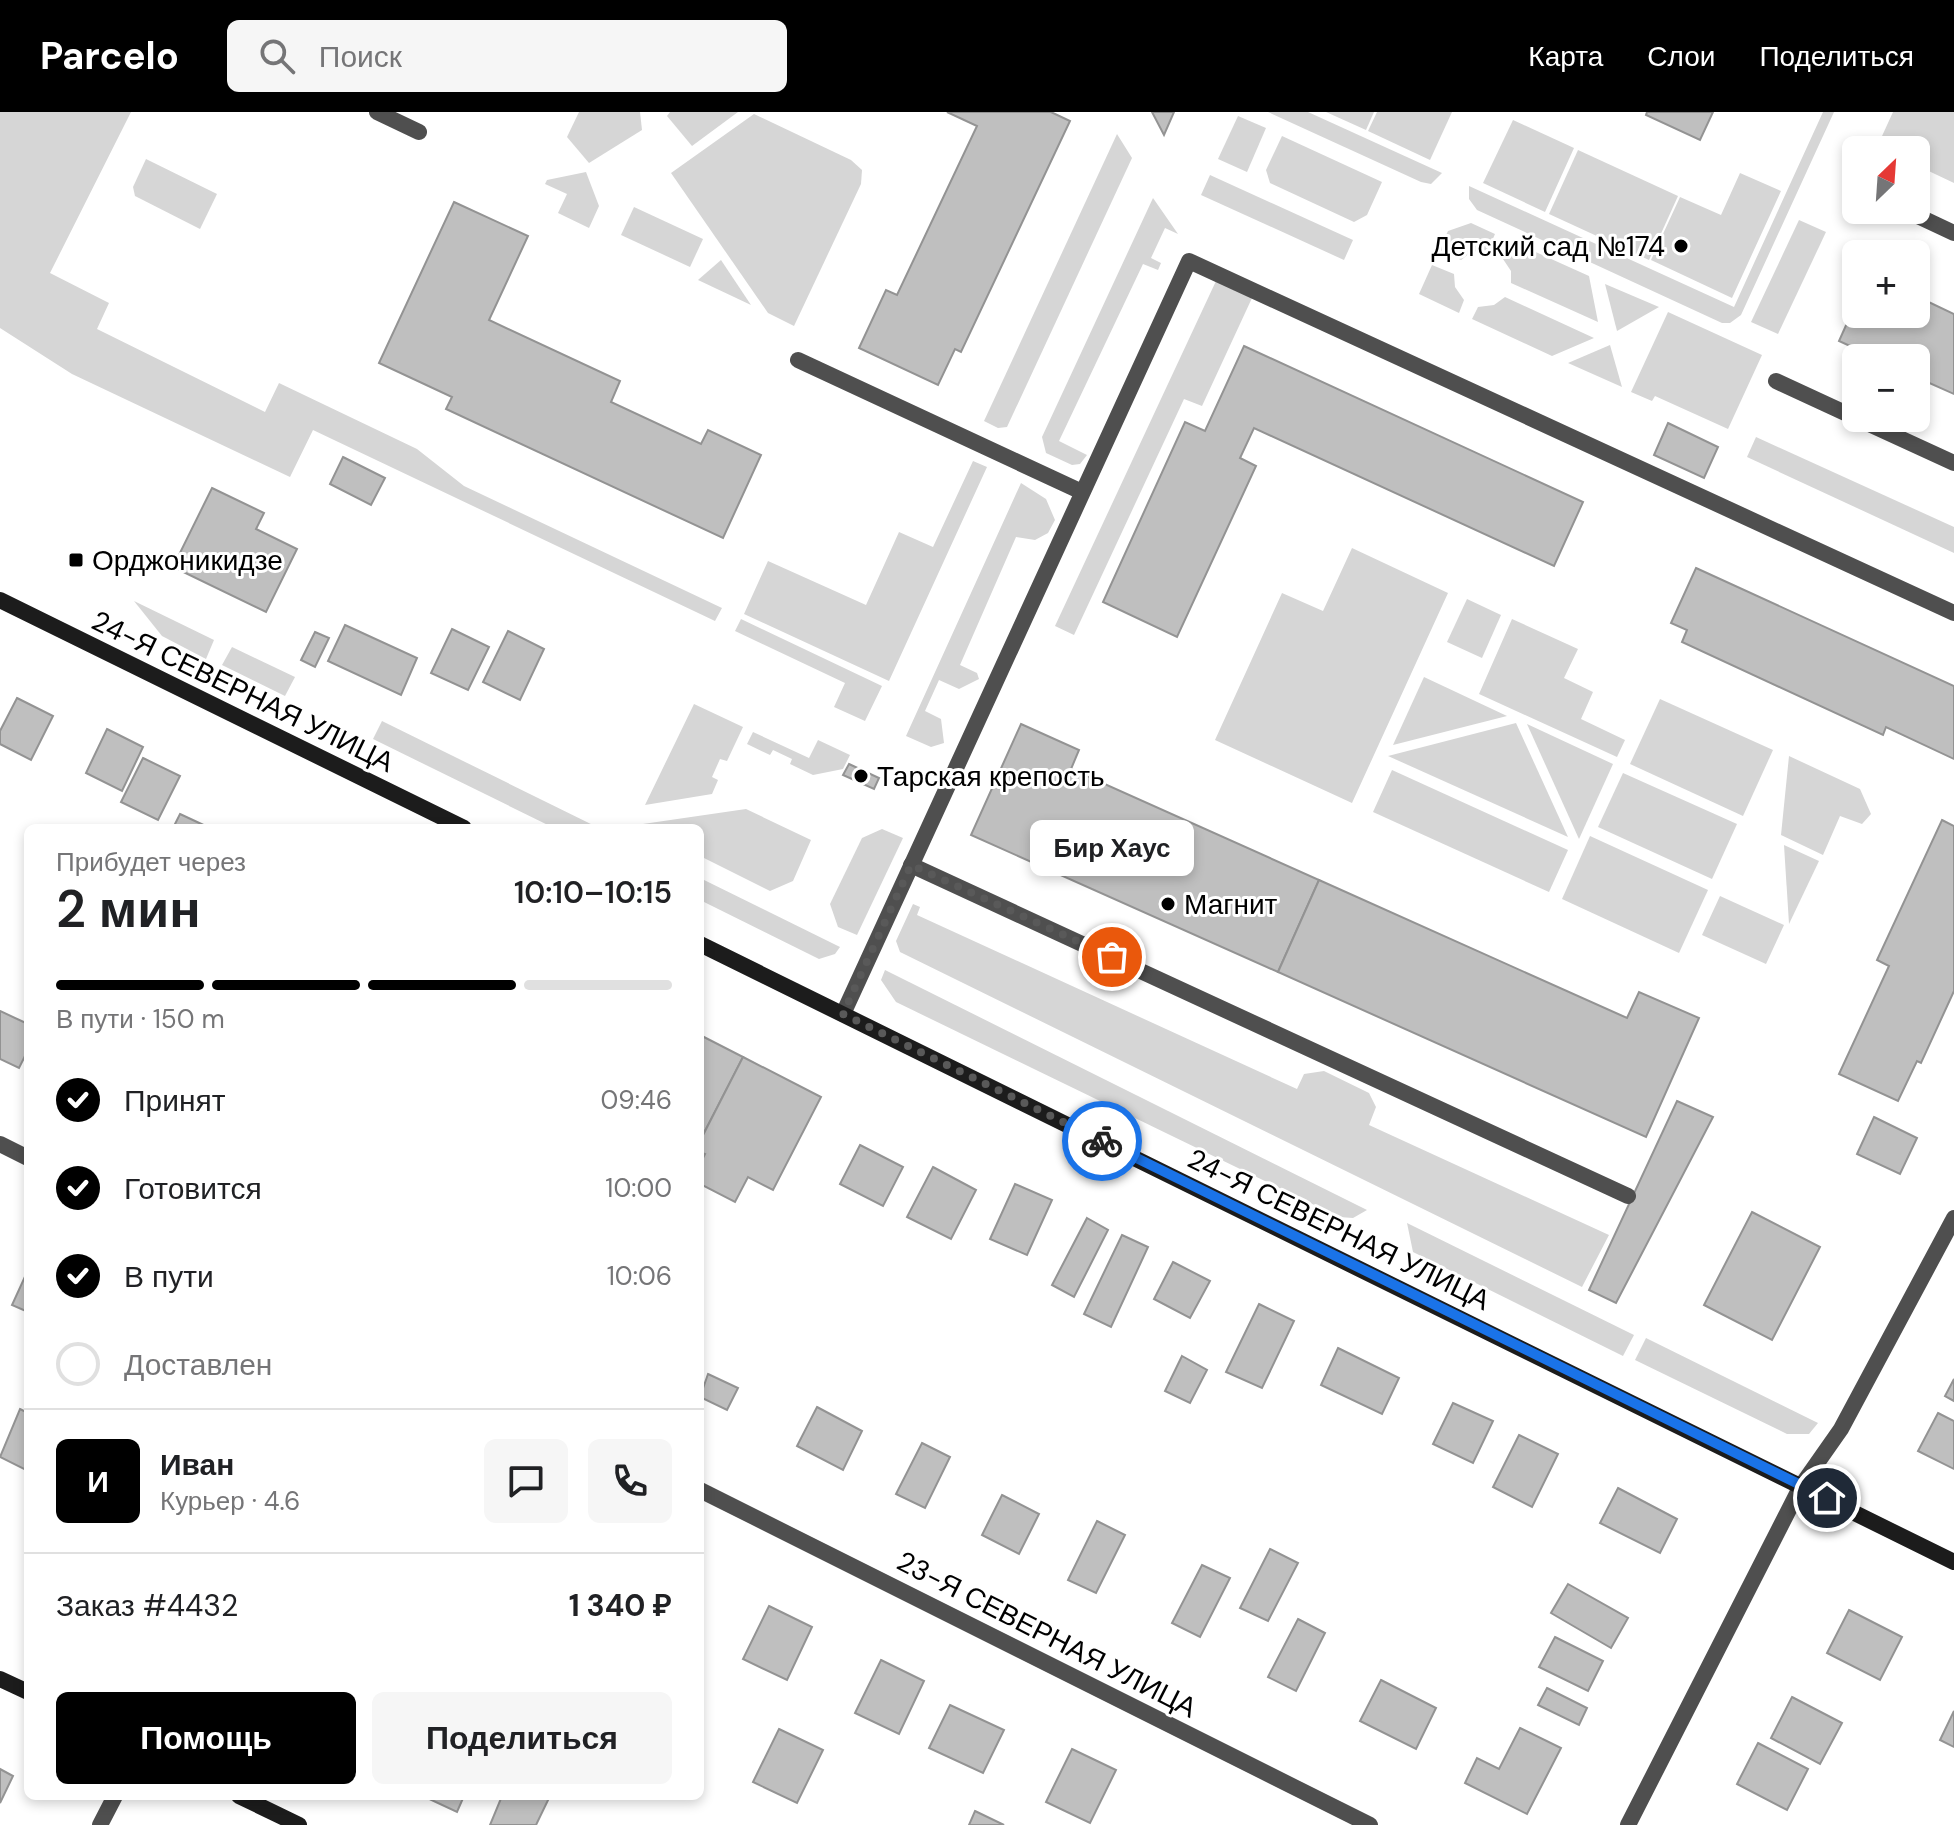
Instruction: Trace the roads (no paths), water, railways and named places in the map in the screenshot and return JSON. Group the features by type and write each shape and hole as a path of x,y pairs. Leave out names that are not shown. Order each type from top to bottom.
{"main road":[{"name":"24-Я СЕВЕРНАЯ УЛИЦА","path":"0,600 456,824"},
{"name":"24-Я СЕВЕРНАЯ УЛИЦА","path":"704,946 1954,1562"},
{"path":"0,1679 24,1690"},
{"path":"247,1800 299,1825"}],"street":[{"path":"377,112 419,132"},
{"path":"1930,222 1954,233"},
{"path":"843,1014 1189,261 1954,613"},
{"path":"798,360 1082,492"},
{"path":"1776,381 1842,412"},
{"path":"1886,432 1954,463"},
{"path":"911,865 1628,1196"},
{"path":"0,1144 24,1156"},
{"path":"1628,1825 1801,1486 1841,1429 1954,1218"},
{"name":"23-Я СЕВЕРНАЯ УЛИЦА","path":"704,1492 1370,1825"},
{"path":"100,1825 113,1800"}],"place":[{"name":"Детский сад №174","path":"1681,246"},
{"name":"Орджоникидзе","path":"76,560"},
{"name":"Тарская крепость","path":"861,776"},
{"name":"Магнит","path":"1168,904"},
{"name":"Бир Хаус","path":"1112,957"}]}
